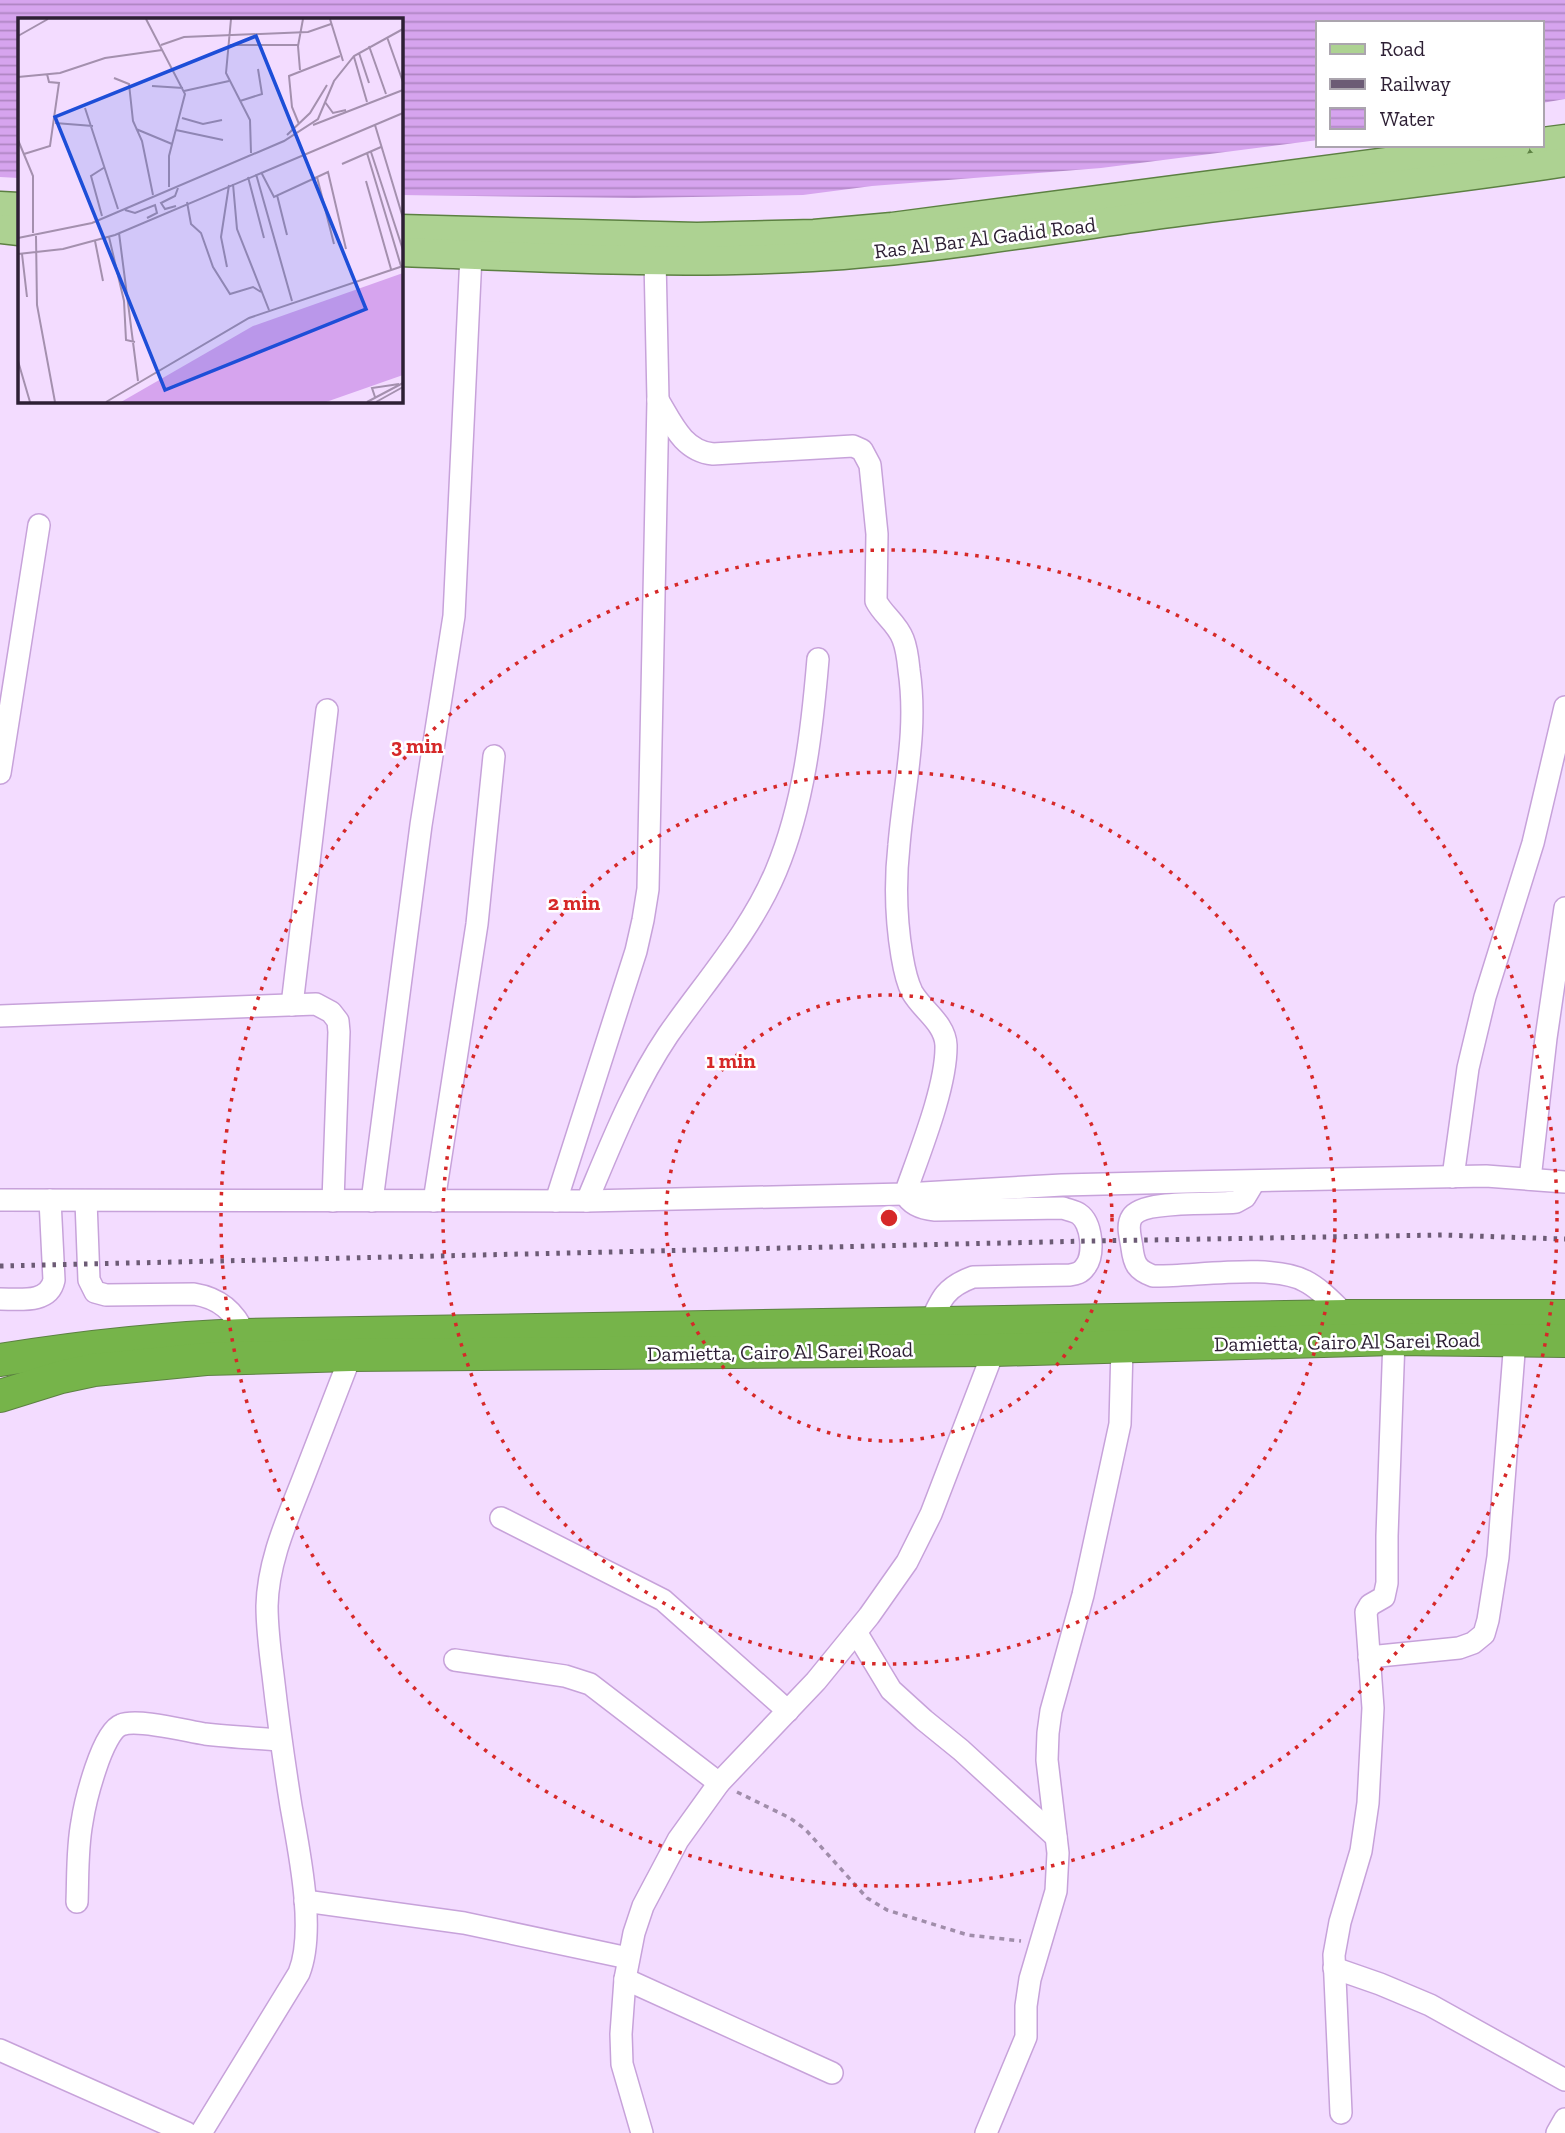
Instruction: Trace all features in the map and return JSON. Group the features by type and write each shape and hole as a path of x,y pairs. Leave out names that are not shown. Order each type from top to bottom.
{"highway":[{"name":"Damietta, Cairo Al Sarei Road","path":"0,1360 94,1346 244,1335 1347,1316 1565,1316"},
{"name":"Damietta, Cairo Al Sarei Road","path":"0,1396 61,1377 128,1366 206,1359 994,1350 1394,1339 1565,1341"}],"main road":[{"path":"1544,142 1565,139"},
{"name":"Ras Al Bar Al Gadid Road","path":"402,229 696,237 814,234 905,225 1499,147"},
{"name":"Ras Al Bar Al Gadid Road","path":"402,252 655,259 773,259 890,251 1565,162"},
{"path":"0,206 18,207"},
{"path":"0,229 18,231"}],"street":[{"path":"372,1201 420,838 454,616 471,255"},
{"path":"556,1201 636,951 648,889 658,400 655,259"},
{"path":"658,400 680,436 692,448 702,453 853,446 862,450 870,465 877,534 876,601 880,609 898,627 904,640 913,697 912,742 898,865 897,904 902,957 911,990 937,1023 946,1044 943,1075 905,1194"},
{"path":"0,773 39,525"},
{"path":"587,1201 642,1077 667,1036 748,924 775,873 793,822 802,780 813,720 818,659"},
{"path":"1453,1177 1471,1056 1485,997 1533,843 1565,707"},
{"path":"292,1005 327,710"},
{"path":"434,1201 477,924 494,756"},
{"path":"1530,1179 1546,1038 1565,908"},
{"path":"0,1016 316,1004 338,1021 333,1201"},
{"path":"0,1200 587,1201 905,1194 1062,1185 1486,1176 1565,1182"},
{"path":"1254,1182 1245,1197 1236,1202 1141,1208 1132,1216 1129,1226 1133,1262 1137,1268 1153,1276 1268,1272 1291,1274 1306,1281 1347,1316"},
{"path":"905,1194 916,1205 935,1210 1063,1208 1079,1214 1089,1226 1089,1257 1087,1266 1079,1273 973,1276 959,1282 940,1298 930,1324"},
{"path":"0,1299 38,1298 52,1289 54,1280 50,1200"},
{"path":"86,1201 89,1280 93,1290 106,1296 203,1295 213,1298 229,1310 244,1335"},
{"path":"1341,2113 1334,1968 1336,1944 1365,1830 1373,1708 1366,1612 1370,1605 1384,1597 1387,1583 1394,1339"},
{"path":"1369,1657 1459,1648 1473,1643 1484,1634 1498,1557 1515,1340"},
{"path":"986,2133 1026,2037 1027,1993 1056,1891 1058,1853 1047,1760 1048,1732 1051,1711 1083,1595 1120,1424 1122,1346"},
{"path":"642,2133 622,2064 622,2005 627,1969 643,1906 678,1840 719,1783 788,1711 856,1632 906,1562 943,1484 994,1350"},
{"path":"201,2133 304,1962 305,1901 280,1740 267,1610 268,1586 286,1523 351,1356"},
{"path":"501,1518 663,1601 788,1711"},
{"path":"856,1632 891,1690 1056,1837"},
{"path":"455,1660 565,1676 590,1684 719,1783"},
{"path":"77,1902 82,1822 91,1785 106,1743 117,1726 140,1723 206,1734 280,1740"},
{"path":"305,1901 464,1923 627,1969 832,2073"},
{"path":"1334,1968 1430,2005 1565,2080"},
{"path":"0,2050 187,2133"},
{"path":"1558,2133 1565,2119"}],"path":[{"path":"719,1783 798,1824 867,1898 887,1910 968,1935 1041,1943"}],"water":[{"path":"0,0 1565,0 1565,99 1544,103 1544,21 1316,21 1316,140 1101,168 872,186 803,195 634,198 402,195 402,18 18,18 18,178 0,177"}],"railway":[{"path":"0,1266 1090,1241 1442,1235 1565,1239"}]}
